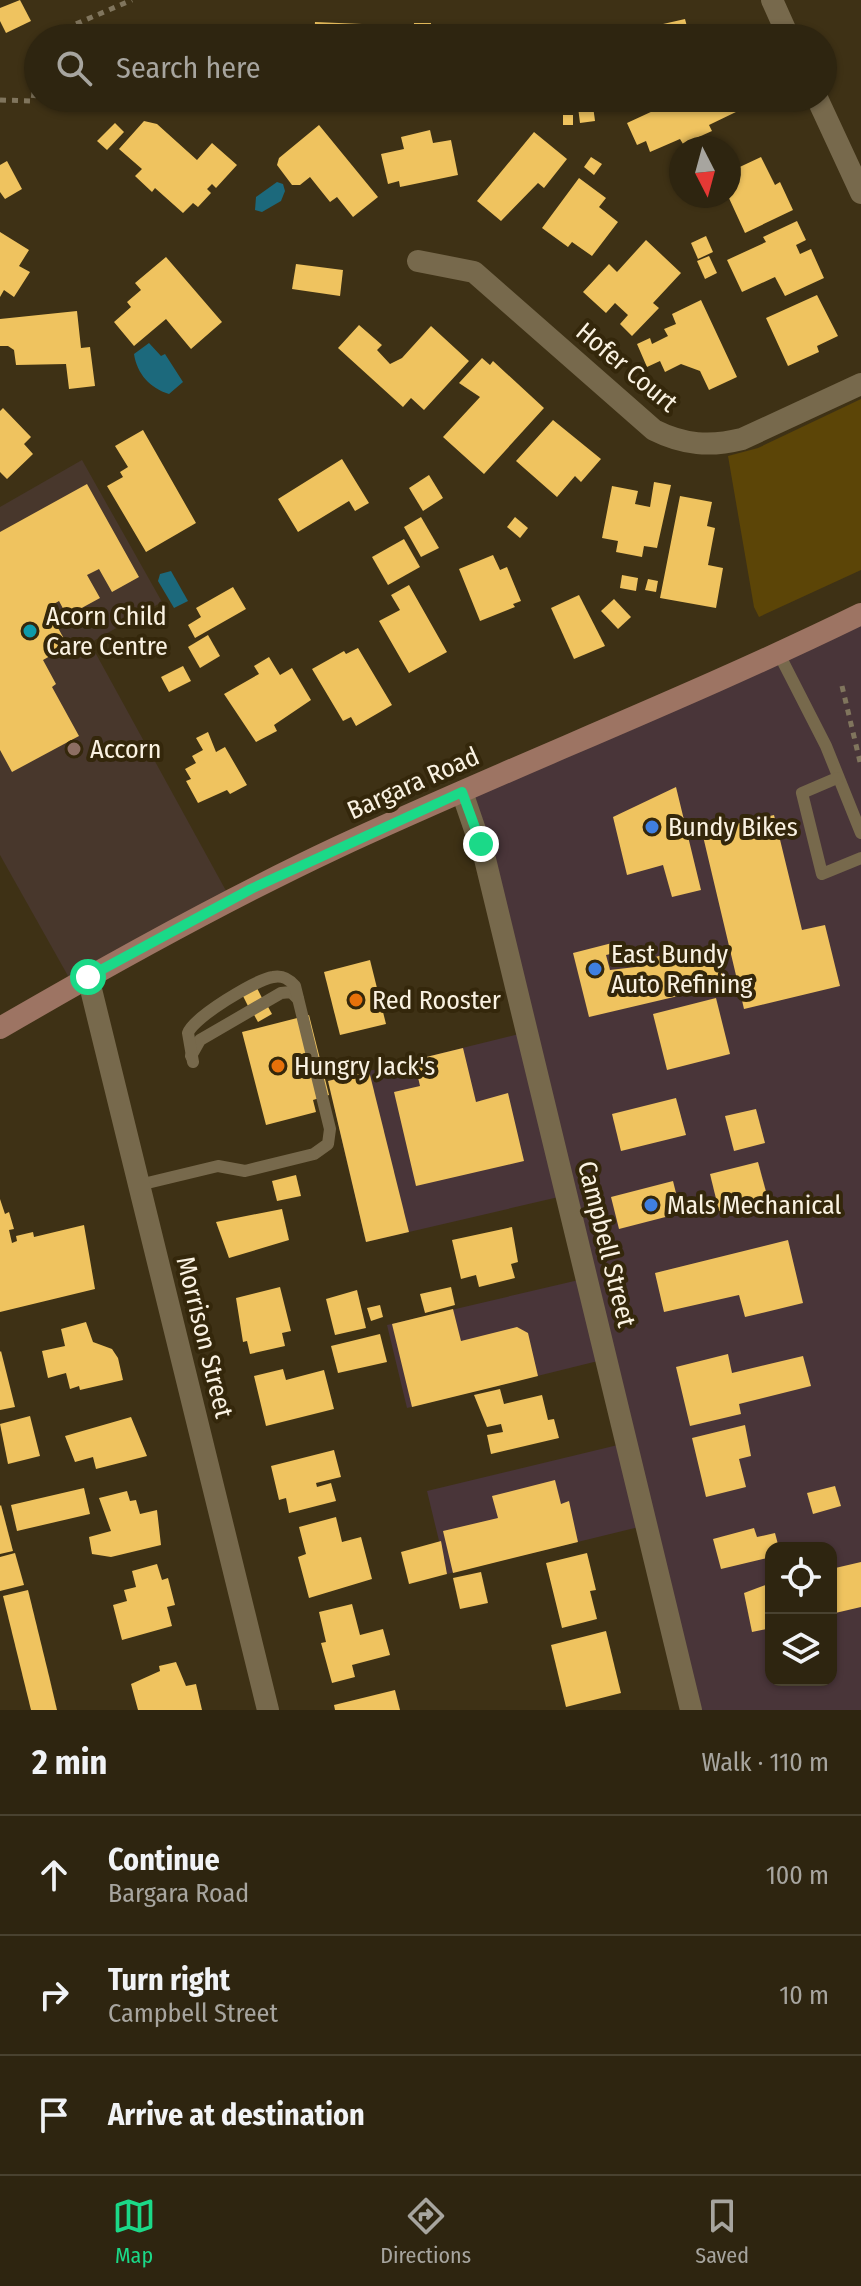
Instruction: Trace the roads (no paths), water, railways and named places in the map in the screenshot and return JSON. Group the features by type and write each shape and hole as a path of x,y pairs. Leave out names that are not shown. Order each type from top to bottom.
{"main road":[{"name":"Bargara Road","path":"0,1028 251,889 462,792 779,654 861,614"}],"street":[{"path":"772,0 783,24"},
{"path":"823,112 861,193"},
{"name":"Hofer Court","path":"418,261 474,272 654,430 686,443 723,444 742,439 861,384"},
{"name":"Campbell Street","path":"462,792 485,859 691,1710"},
{"name":"Morrison Street","path":"88,977 268,1710"}],"lane":[{"path":"779,654 826,746 861,833"},
{"path":"837,778 802,793 822,874 861,858"},
{"path":"139,1185 218,1166 245,1171 314,1154 328,1144 330,1129 298,999 289,980 278,976 265,979 196,1020 188,1033 192,1059 200,1040 281,993 291,992 298,999"}],"water":[{"path":"277,182 283,184 285,191 281,201 262,212 255,210 256,197"},
{"path":"149,343 161,356 165,354 183,382 169,394 150,384 138,368 134,354"},
{"path":"171,571 188,601 174,608 158,581 160,574"}],"place":[{"name":"Acorn Child Care Centre","path":"30,631"},
{"name":"Accorn","path":"74,749"},
{"name":"Bundy Bikes","path":"652,827"},
{"name":"East Bundy Auto Refining","path":"595,969"},
{"name":"Red Rooster","path":"356,1000"},
{"name":"Hungry Jack's","path":"278,1066"},
{"name":"Mals Mechanical","path":"651,1205"}]}
